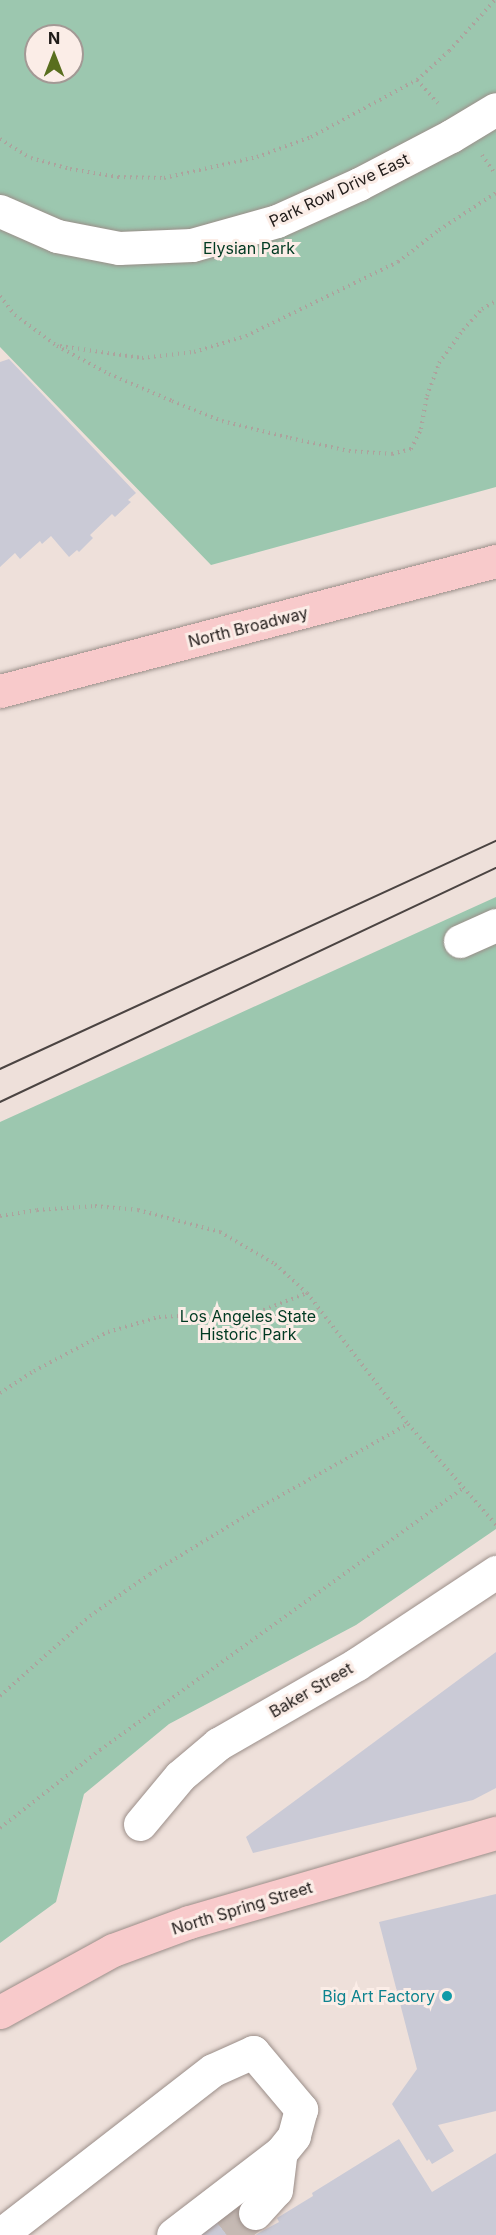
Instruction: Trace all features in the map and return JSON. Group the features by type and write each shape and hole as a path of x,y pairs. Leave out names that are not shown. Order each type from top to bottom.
{"main road":[{"name":"North Broadway","path":"0,691 496,561"},
{"name":"North Spring Street","path":"0,2013 113,1950 189,1922 496,1833"}],"street":[{"name":"Park Row Drive East","path":"0,211 57,236 119,248 192,245 277,221 359,183 451,136 496,109"},
{"path":"460,941 496,925"},
{"name":"Baker Street","path":"140,1824 180,1776 218,1744 357,1664 496,1572"},
{"path":"0,2235 213,2070 253,2052 301,2109 294,2136 281,2152 173,2235"},
{"path":"255,2213 276,2190 281,2152"}],"path":[{"path":"0,139 31,158 70,169 118,177 164,178 257,157 311,137 417,80 449,51 495,0"},
{"path":"57,346 142,358 194,352 246,336 398,262 440,230 496,193"},
{"path":"0,296 15,315 57,346 109,374 222,421 349,451 392,454 411,449 421,429 427,396 440,363 463,330 482,309 496,301"},
{"path":"0,1216 37,1209 95,1206 138,1210 220,1232 275,1264 307,1293 408,1424 496,1525"},
{"path":"0,1393 34,1371 108,1332 159,1317 258,1312 307,1293"},
{"path":"0,1696 22,1674 90,1616 150,1574 262,1506 408,1424"},
{"path":"0,1828 100,1750 463,1488"}],"green space":[{"name":"Elysian Park","path":"0,0 496,0 496,487 211,565 0,347"},
{"name":"Los Angeles State Historic Park","path":"496,897 496,1529 356,1625 169,1724 84,1794 56,1902 0,1943 0,1122"}],"building":[{"path":"9,359 136,493 128,500 131,502 115,517 112,514 90,535 93,538 79,552 77,550 69,557 51,536 42,544 40,541 20,559 15,553 0,567 0,362"},
{"path":"496,1652 496,1788 473,1800 253,1853 246,1837"},
{"name":"Big Art Factory","path":"496,1894 496,2111 438,2125 454,2151 432,2164 429,2159 427,2161 392,2104 417,2069 379,1922"},
{"path":"399,2139 432,2192 496,2153 496,2235 255,2235 279,2222 277,2218 313,2196 312,2193"},
{"path":"239,2192 264,2225 250,2235 183,2235"}],"tunnel":[{"path":"227,2235 255,2213"}],"tram line":[{"path":"0,1069 496,841"},
{"path":"0,1102 496,868"}],"place":[{"name":"Big Art Factory","path":"447,1996"}]}
